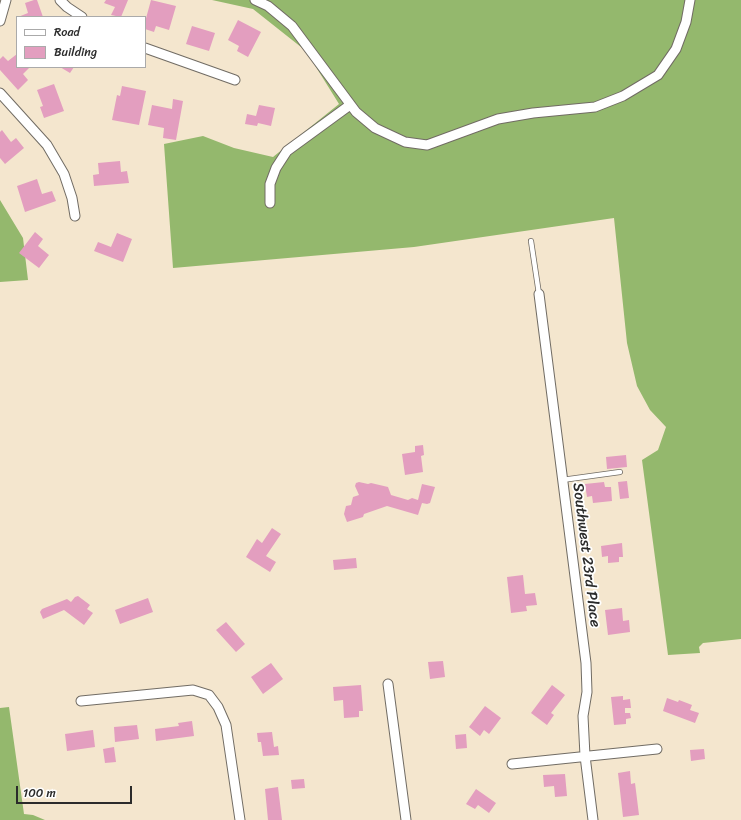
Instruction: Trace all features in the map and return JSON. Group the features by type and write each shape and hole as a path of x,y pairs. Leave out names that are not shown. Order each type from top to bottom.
{"street":[{"path":"0,21 6,0"},
{"path":"60,0 67,7 80,16"},
{"path":"255,0 268,6 292,26 356,112 375,128 405,142 427,145 498,119 534,113 595,107 624,96 658,75 676,49 686,22 690,0"},
{"path":"146,48 236,80"},
{"path":"0,93 47,145 64,174 72,198 75,216"},
{"path":"270,203 270,184 276,168 287,152 350,105"},
{"name":"Southwest 23rd Place","path":"539,294 586,663 586,692 583,716 585,756 593,820"},
{"path":"388,684 406,820"},
{"path":"81,701 193,690 209,695 218,707 226,725 240,820"},
{"path":"512,764 657,749"}],"lane":[{"path":"531,241 539,294"},
{"path":"562,480 620,472"}],"green space":[{"path":"212,0 741,0 741,639 703,643 699,647 700,653 668,655 642,460 658,450 666,427 650,410 637,386 627,343 614,218 414,247 173,268 164,144 203,136 234,148 273,157 339,104 306,51 253,9"},
{"path":"0,200 23,238 28,280 0,282"},
{"path":"9,707 24,814 33,815 45,820 0,820 0,708"}],"building":[{"path":"37,0 43,16 20,16 28,13 25,3"},
{"path":"106,0 128,0 121,16 111,15 115,7 104,3"},
{"path":"151,0 176,6 169,30 156,26 154,32 146,29 146,18"},
{"path":"238,20 261,32 248,57 237,51 239,46 228,40"},
{"path":"192,26 215,33 209,51 186,44"},
{"path":"16,55 16,68 29,68 23,74 28,80 18,90 0,70 0,59 3,56 8,61"},
{"path":"62,68 73,68 70,73"},
{"path":"54,84 64,111 44,118 40,107 43,106 37,90"},
{"path":"122,86 146,91 139,125 112,120 117,95 120,96"},
{"path":"173,99 183,101 176,140 163,138 164,128 148,125 152,105 172,109"},
{"path":"259,105 275,108 271,126 258,123 257,126 245,124 247,114 256,116"},
{"path":"2,130 11,142 16,138 24,148 5,164 0,158 0,132"},
{"path":"120,161 121,172 127,171 129,183 94,186 93,175 99,174 98,163"},
{"path":"37,179 42,194 52,191 56,201 25,212 17,186"},
{"path":"35,232 43,239 38,246 49,255 39,268 19,253"},
{"path":"117,233 132,239 123,262 94,251 98,242 111,247"},
{"path":"423,445 424,455 421,456 423,472 405,475 402,454 415,452 415,446"},
{"path":"626,455 627,467 607,469 606,457"},
{"path":"627,481 629,498 620,499 618,482"},
{"path":"359,482 388,487 391,495 408,500 412,498 418,500 422,484 435,487 430,503 422,503 418,515 387,506 364,514 363,517 347,522 344,514 346,506 351,505 353,497 359,495 355,486 356,483"},
{"path":"604,482 605,487 611,487 612,501 593,503 592,496 587,497 585,484"},
{"path":"272,528 281,534 266,556 276,562 270,572 246,557 257,539 262,543"},
{"path":"622,543 623,557 619,557 619,562 608,563 608,556 602,557 601,546"},
{"path":"356,558 357,568 334,570 333,560"},
{"path":"523,575 525,594 535,593 537,605 526,606 527,611 511,613 507,577"},
{"path":"78,596 90,605 87,609 93,613 84,625 64,610 43,619 40,612 42,609 67,599 71,602"},
{"path":"148,598 153,612 120,624 115,610"},
{"path":"622,608 623,621 629,620 630,632 608,635 605,610"},
{"path":"226,622 245,644 236,652 216,630"},
{"path":"443,661 445,677 430,679 428,662"},
{"path":"271,663 283,679 263,694 251,677"},
{"path":"361,685 363,711 359,711 359,717 344,718 343,700 334,701 333,687"},
{"path":"552,685 565,695 551,713 554,715 547,725 531,713"},
{"path":"623,696 623,700 630,699 631,708 625,708 625,713 630,713 631,718 626,719 626,724 614,725 611,697"},
{"path":"667,698 678,702 679,700 692,705 690,710 699,713 695,723 663,711"},
{"path":"485,706 501,718 489,734 484,730 480,736 469,727"},
{"path":"192,721 194,736 156,741 155,729 179,726 178,723"},
{"path":"137,725 139,739 115,742 114,727"},
{"path":"93,730 95,747 67,751 65,734"},
{"path":"272,732 274,747 278,746 279,755 263,756 261,742 258,742 257,733"},
{"path":"466,734 467,748 456,749 455,735"},
{"path":"114,747 116,762 105,763 103,749"},
{"path":"704,749 705,759 691,761 690,750"},
{"path":"630,771 631,784 635,783 639,815 623,817 618,773"},
{"path":"565,774 567,796 555,797 554,786 544,787 543,775"},
{"path":"304,779 305,788 292,789 291,780"},
{"path":"278,787 282,820 268,820 265,789"},
{"path":"476,789 496,803 489,813 478,805 475,809 466,804"}]}
